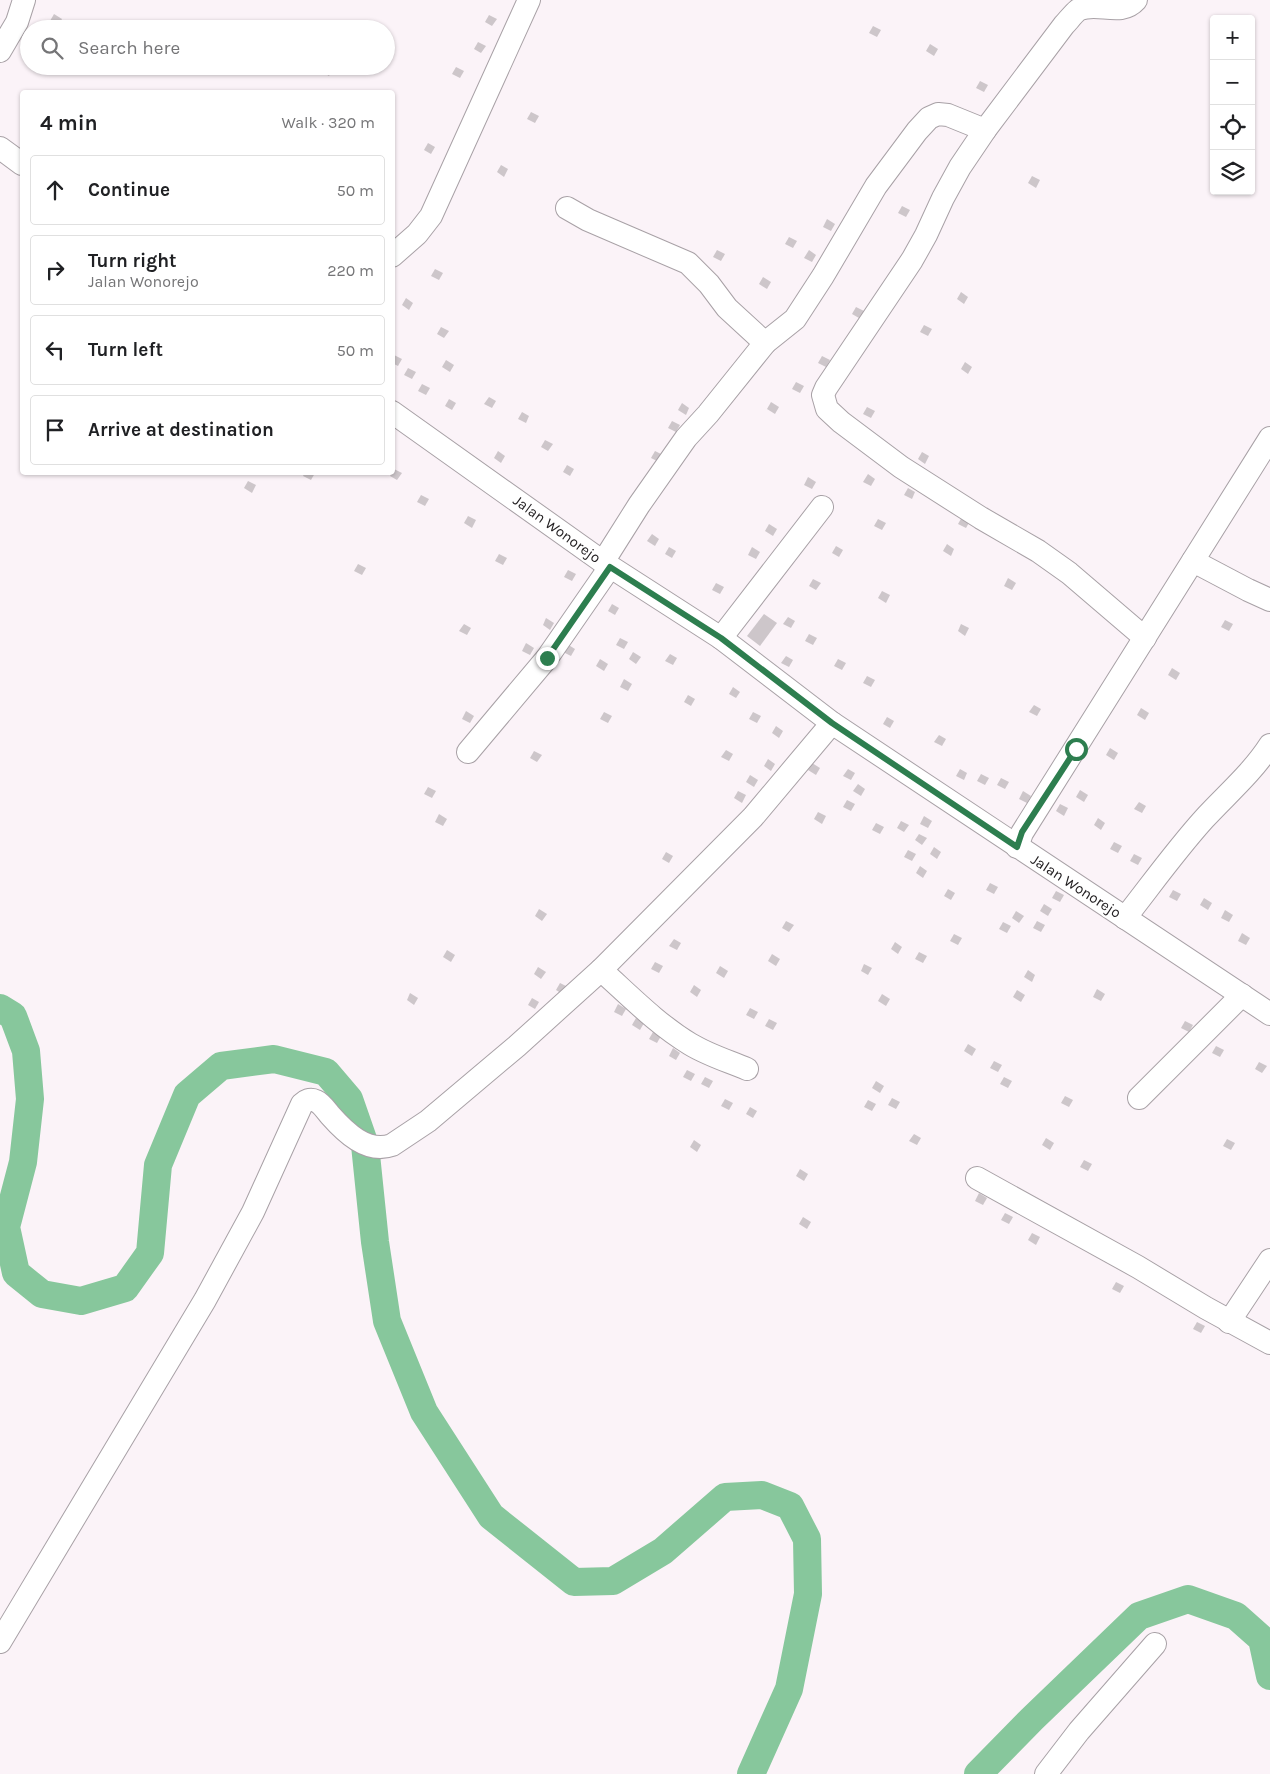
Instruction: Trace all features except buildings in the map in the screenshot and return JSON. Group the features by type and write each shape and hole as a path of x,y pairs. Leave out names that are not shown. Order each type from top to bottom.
{"street":[{"path":"0,51 17,22 24,0"},
{"path":"395,253 417,234 431,216 529,0"},
{"path":"1136,0 1123,9 1090,6 1077,11 1064,25 985,130 960,167 912,260 823,395 827,409 841,422 886,455 981,518 1038,551 1069,573 1145,638"},
{"path":"468,752 547,658 607,564 639,505 686,438 708,414 765,343 795,319 823,276 876,186 917,131 929,118 938,114 948,115 985,130"},
{"path":"0,148 20,163"},
{"path":"567,208 588,220 688,263 709,284 727,308 765,343"},
{"name":"Jalan Wonorejo","path":"395,414 607,564 721,638 832,723 1270,1014"},
{"path":"1017,847 1022,832 1270,438"},
{"path":"721,638 822,507"},
{"path":"1193,561 1270,600"},
{"path":"0,1642 129,1430 205,1300 253,1212 302,1104 307,1100 318,1102 347,1133 363,1142 382,1148 392,1145 428,1121 517,1046 601,970 753,817 832,723"},
{"path":"1125,918 1188,838 1257,764 1270,745"},
{"path":"601,970 648,1013 690,1044 709,1054 747,1069"},
{"path":"1139,1098 1242,995"},
{"path":"976,1178 1138,1267 1229,1322 1270,1342"},
{"path":"1229,1322 1270,1260"},
{"path":"1046,1774 1079,1731 1155,1644"}],"waterway":[{"path":"0,1008 13,1016 26,1051 30,1099 23,1162 6,1227 16,1273 42,1294 81,1301 125,1288 150,1253 158,1165 187,1095 221,1066 274,1059 326,1072 349,1099 365,1145 375,1242 387,1321 424,1412 491,1516 574,1582 613,1581 663,1551 725,1497 762,1495 790,1506 807,1539 808,1594 789,1689 751,1774"},
{"path":"978,1774 1139,1616 1188,1599 1236,1616 1262,1639 1270,1676"}],"route":[{"path":"547,658 610,567 721,638 832,723 1017,847 1022,832 1076,749"}]}
